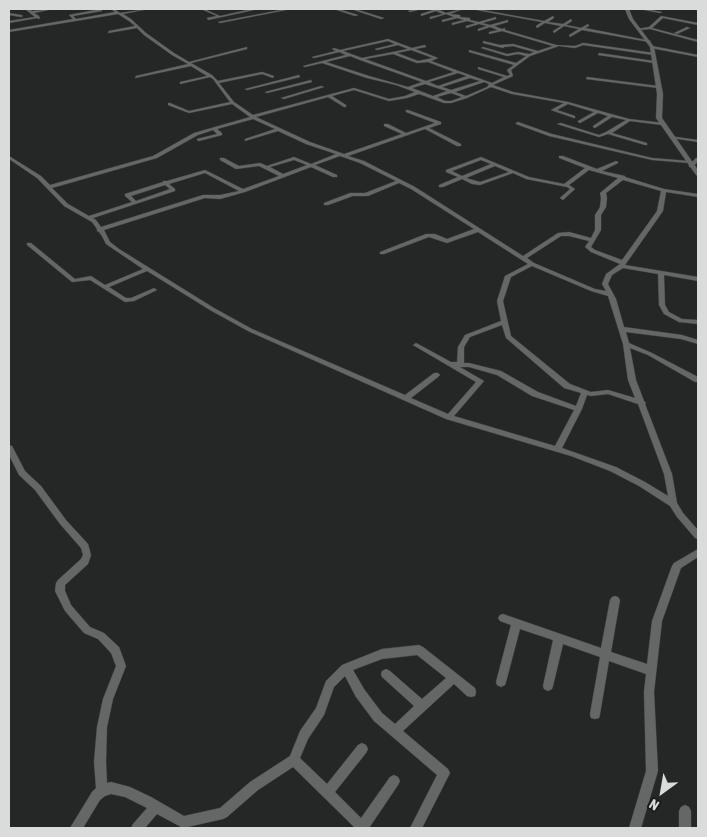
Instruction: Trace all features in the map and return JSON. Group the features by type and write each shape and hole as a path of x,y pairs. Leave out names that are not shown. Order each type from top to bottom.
{"street":[{"path":"27,9 47,24"},
{"path":"112,9 163,48 211,76 233,103 254,117 308,144 362,162 400,182 532,264 593,290 609,294"},
{"path":"9,31 147,9"},
{"path":"202,9 219,16"},
{"path":"220,22 289,9"},
{"path":"339,9 356,15"},
{"path":"353,9 382,18"},
{"path":"410,11 420,9"},
{"path":"431,9 557,45 575,47 583,44 653,54"},
{"path":"422,15 442,9"},
{"path":"431,18 462,9"},
{"path":"474,9 482,10 495,16 512,17 649,41"},
{"path":"467,27 495,16 504,9"},
{"path":"627,9 629,15 652,47 658,87 659,118 698,174"},
{"path":"641,9 660,12"},
{"path":"9,18 46,10"},
{"path":"51,19 101,10"},
{"path":"224,10 243,17"},
{"path":"208,19 252,10"},
{"path":"512,17 518,12"},
{"path":"9,14 21,16"},
{"path":"443,20 465,14"},
{"path":"522,23 536,15"},
{"path":"70,16 76,20"},
{"path":"9,22 38,17"},
{"path":"454,24 476,17"},
{"path":"537,27 553,17"},
{"path":"650,28 662,17 698,24"},
{"path":"687,22 693,18"},
{"path":"554,32 571,20"},
{"path":"479,30 507,21"},
{"path":"9,22 22,29"},
{"path":"570,36 588,24"},
{"path":"109,32 137,27"},
{"path":"590,38 606,27"},
{"path":"639,29 650,28 698,41"},
{"path":"668,39 688,28"},
{"path":"490,33 504,29"},
{"path":"608,41 616,36"},
{"path":"314,57 385,40 436,58 418,62 392,52"},
{"path":"484,42 520,52 518,53"},
{"path":"377,49 398,44"},
{"path":"500,46 513,45 537,52"},
{"path":"323,62 449,102 466,97 512,75 508,70 516,64 537,52 557,45"},
{"path":"361,59 425,46"},
{"path":"652,47 698,56"},
{"path":"136,77 246,48"},
{"path":"483,48 507,55 518,53 529,56"},
{"path":"334,49 466,97"},
{"path":"470,52 516,64"},
{"path":"599,54 654,62"},
{"path":"305,66 350,55"},
{"path":"428,61 512,93 568,103 629,120 662,124"},
{"path":"479,68 507,77"},
{"path":"408,88 456,72"},
{"path":"217,82 262,73 273,77"},
{"path":"380,80 401,73"},
{"path":"249,75 260,81"},
{"path":"181,83 211,76"},
{"path":"247,89 298,76"},
{"path":"49,187 155,156 172,149 192,136 354,89 389,100 406,97 469,77"},
{"path":"397,84 415,78"},
{"path":"587,78 658,87"},
{"path":"267,92 311,81"},
{"path":"434,97 484,81"},
{"path":"273,83 310,101"},
{"path":"283,98 322,87"},
{"path":"329,96 345,106"},
{"path":"170,104 189,112 233,103"},
{"path":"568,103 553,110 574,117"},
{"path":"99,230 205,196 220,197 243,191 309,166 439,123 407,111"},
{"path":"580,122 598,111"},
{"path":"595,127 612,116"},
{"path":"559,124 599,136 608,133 629,120"},
{"path":"518,124 652,159 690,164 698,159"},
{"path":"386,125 404,134"},
{"path":"426,128 459,145"},
{"path":"199,140 220,134 214,129"},
{"path":"247,140 277,130"},
{"path":"608,133 645,144"},
{"path":"671,136 698,141"},
{"path":"9,157 24,166 49,187 66,205 94,221 108,242 148,269 250,330 449,417 557,449 612,470 642,484 673,504"},
{"path":"561,157 596,171 664,190 698,195"},
{"path":"267,167 294,158 335,176"},
{"path":"512,172 480,184 448,171 478,158 534,180 566,186 572,190 563,198"},
{"path":"222,159 238,168 259,164 283,176"},
{"path":"596,171 616,162"},
{"path":"441,186 496,164"},
{"path":"566,186 588,168"},
{"path":"136,203 127,195 205,171 243,191"},
{"path":"623,177 603,193 603,207 598,215 598,230 588,247 589,249 623,264 698,279"},
{"path":"89,218 172,190 165,182"},
{"path":"326,204 352,194 366,195 400,182"},
{"path":"664,190 660,211 623,264 609,274 605,284 613,299 626,344 632,380 668,474 673,504 698,536"},
{"path":"160,195 174,206"},
{"path":"382,253 428,235 447,241 477,230"},
{"path":"523,258 560,234 566,233 592,240"},
{"path":"29,244 74,281 92,278 127,301 154,290"},
{"path":"532,264 508,276 500,301 506,335 562,383 584,392 594,394 608,392 642,403"},
{"path":"105,287 148,269"},
{"path":"661,272 662,305 666,313 681,321 698,322"},
{"path":"460,364 460,347 467,336 504,322"},
{"path":"621,329 682,337 698,342"},
{"path":"626,344 650,354 698,380"},
{"path":"416,345 452,364 480,382 449,417"},
{"path":"452,364 460,364 498,373 535,394 578,409"},
{"path":"406,398 436,375"},
{"path":"557,449 578,409 584,392"},
{"path":"9,448 22,473 38,488 63,522 85,547 87,555 85,562 61,583 60,592 68,608 88,630 101,636 115,650 121,666 108,699 102,727 100,762 102,791"},
{"path":"636,828 652,772 649,692 657,621 677,566 698,553"},
{"path":"595,714 615,600"},
{"path":"503,618 652,671"},
{"path":"502,682 517,623"},
{"path":"548,686 559,638"},
{"path":"76,828 90,804 102,791 111,788 126,791 183,822 223,813 254,786 294,760 304,736 320,711 330,684 346,668 382,654 418,650 471,692"},
{"path":"346,668 360,694 378,717 444,773 416,828"},
{"path":"386,674 422,706"},
{"path":"395,730 453,678"},
{"path":"327,793 362,749"},
{"path":"294,760 363,828 394,781"},
{"path":"137,828 156,806"},
{"path":"685,811 685,828"}]}
